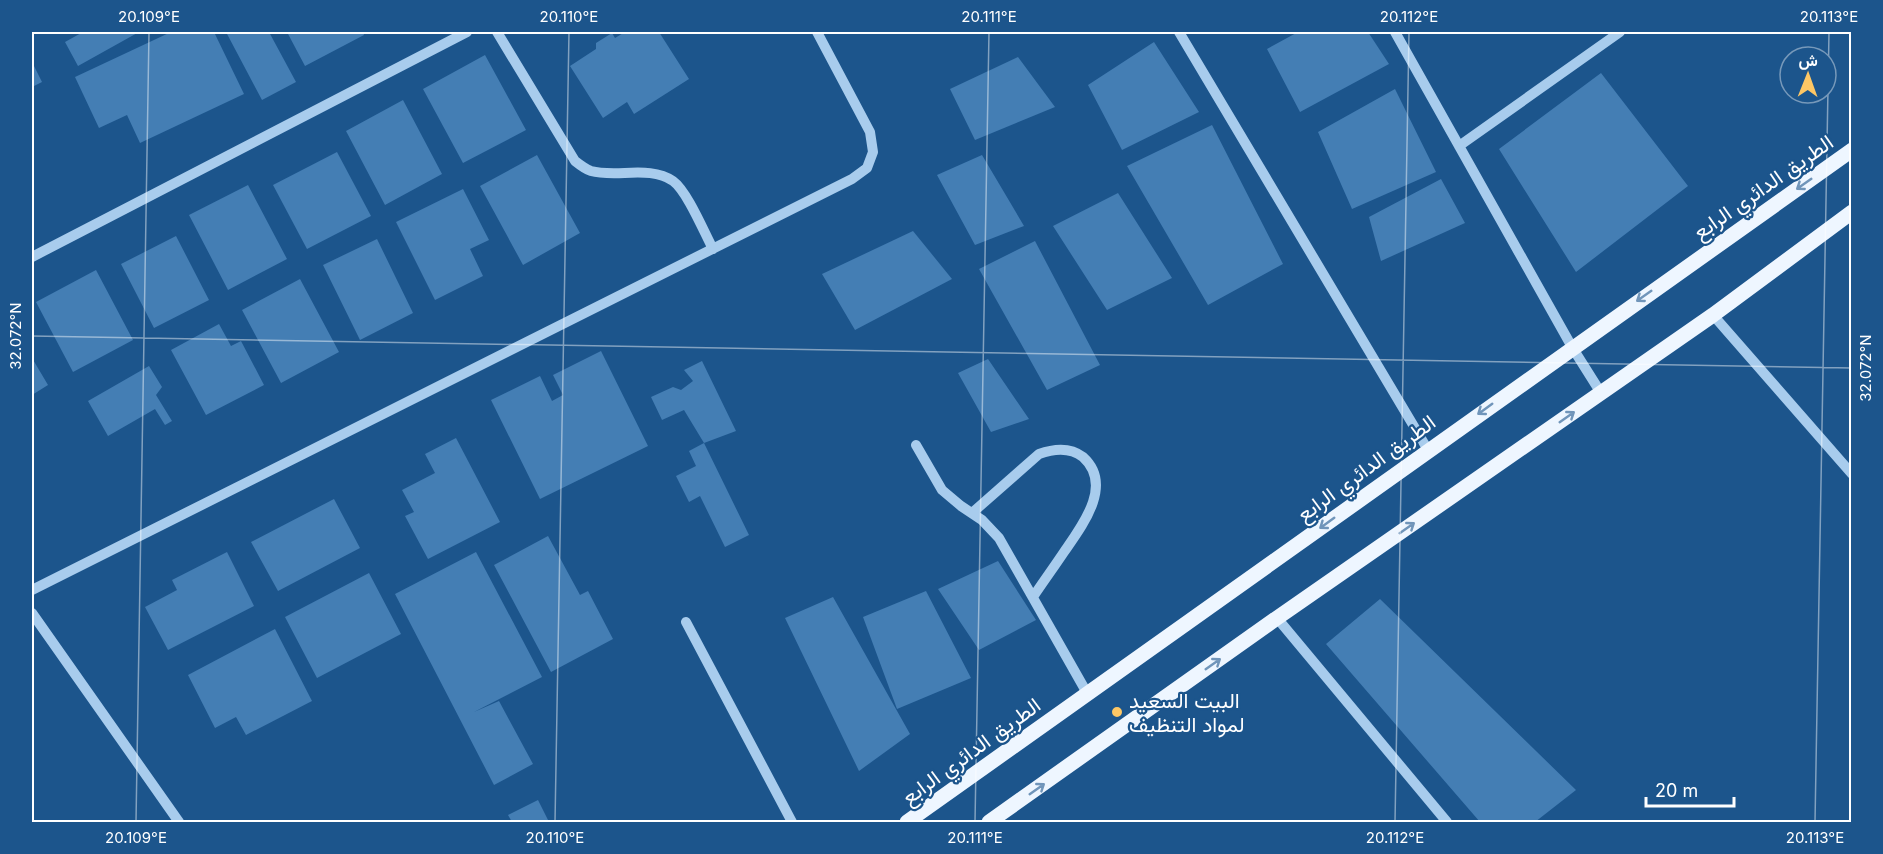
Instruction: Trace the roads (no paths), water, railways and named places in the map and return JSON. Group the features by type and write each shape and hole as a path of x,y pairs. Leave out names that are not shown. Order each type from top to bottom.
{"main road":[{"name":"الطريق الدائري الرابع","path":"907,822 1851,150"},
{"path":"989,822 1277,618 1713,315 1851,212"}],"street":[{"path":"32,257 467,32"},
{"path":"497,32 575,161 588,171 608,174 654,174 673,181 686,198 713,249"},
{"path":"32,590 852,179 867,168 873,152 870,132 817,32"},
{"path":"1179,32 1428,450"},
{"path":"1395,32 1572,347 1601,393"},
{"path":"1459,146 1620,32"},
{"path":"1713,315 1851,474"},
{"path":"916,445 942,490 982,520 999,538 1088,693"},
{"path":"972,513 1039,454 1049,450 1071,451 1081,456 1089,465 1096,487 1090,512 1033,597"},
{"path":"32,613 179,822"},
{"path":"1277,618 1447,822"},
{"path":"686,622 792,822"}],"place":[{"name":"البيت السعيد لمواد التنظيف","path":"1117,712"}]}
